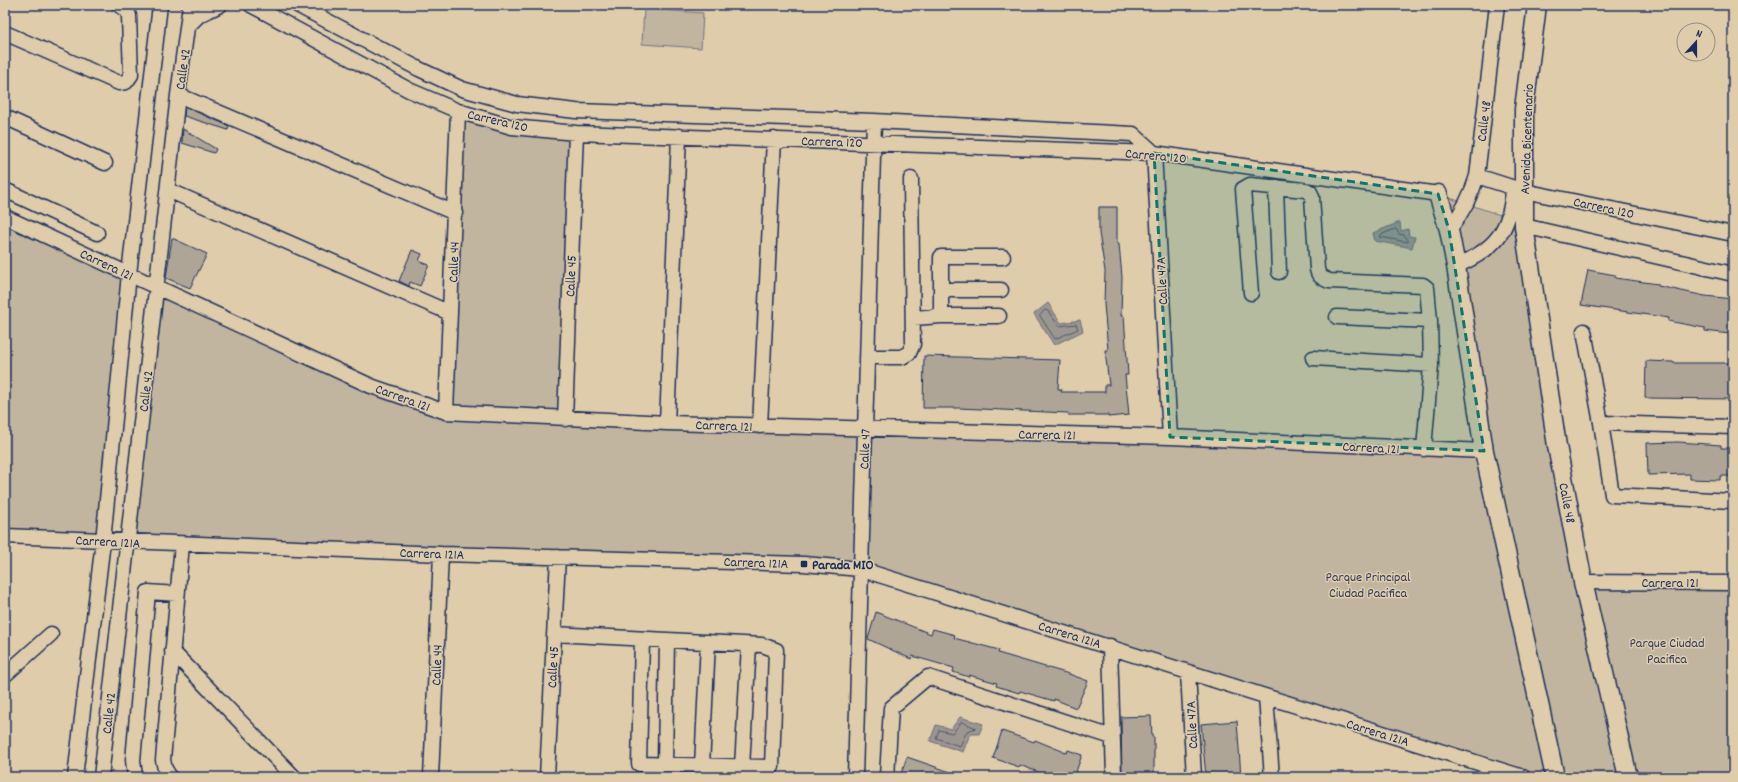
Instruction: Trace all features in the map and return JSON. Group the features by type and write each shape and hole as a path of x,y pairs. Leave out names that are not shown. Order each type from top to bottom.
{"main road":[{"name":"Avenida Bicentenario","path":"1524,226 1518,189 1524,109 1537,5"},
{"path":"1438,194 1449,230 1456,266 1484,451 1555,777"},
{"name":"Calle 48","path":"1524,226 1557,446 1584,582 1628,777"}],"street":[{"path":"5,33 119,83 126,82 131,75 129,16 127,10 119,5"},
{"path":"149,5 157,26"},
{"path":"75,775 103,541 130,274 160,5"},
{"name":"Calle 42","path":"102,774 178,95 190,5"},
{"path":"188,26 199,15 220,5"},
{"name":"Carrera 120","path":"251,5 409,90 458,111 512,127 576,133 873,142 1154,153 1438,194"},
{"name":"Carrera 120","path":"297,5 419,69 462,89 517,104 576,111 874,121 1133,134 1154,153"},
{"name":"Calle 48","path":"1449,230 1461,215 1472,195 1477,176 1497,5"},
{"path":"178,95 455,213"},
{"name":"Calle 44","path":"446,412 458,111"},
{"path":"5,117 105,163"},
{"name":"Calle 47","path":"855,777 874,121"},
{"name":"Calle 45","path":"564,419 576,133"},
{"path":"667,423 679,136"},
{"path":"760,426 774,139"},
{"name":"Calle 47A","path":"1154,153 1170,437"},
{"name":"Carrera 120","path":"1477,176 1518,189 1733,234"},
{"path":"867,357 902,357 909,353 913,344 911,179"},
{"path":"1251,292 1243,188 1250,185 1306,190 1310,192 1312,197 1316,269 1318,274 1323,279 1328,281 1423,285 1427,288 1430,321 1431,365 1424,449"},
{"path":"1276,187 1278,272"},
{"path":"1456,266 1477,258 1495,242 1508,218 1518,189"},
{"path":"5,190 97,233"},
{"path":"168,190 450,313"},
{"name":"Carrera 121","path":"5,217 371,386 446,412 667,423 865,430 1170,437 1484,451"},
{"path":"1524,226 1733,274"},
{"path":"941,316 942,257 1003,257"},
{"path":"941,290 1001,290"},
{"path":"913,318 941,316 999,316"},
{"path":"1337,317 1430,321"},
{"path":"1584,331 1601,423 1612,495 1733,501"},
{"path":"1313,358 1431,365"},
{"path":"1601,423 1733,427"},
{"name":"Carrera 121A","path":"5,536 441,554 804,564 860,569 1110,646 1188,673 1523,777"},
{"path":"170,777 165,769 163,760 182,544"},
{"name":"Calle 44","path":"431,777 441,554"},
{"name":"Calle 45","path":"547,777 558,557"},
{"name":"Carrera 121","path":"1584,582 1733,583"},
{"path":"135,777 133,760 148,592 177,594"},
{"path":"5,675 51,634"},
{"path":"554,634 762,645 776,650 772,767 639,764 642,639"},
{"path":"665,765 667,640"},
{"path":"702,766 708,642"},
{"path":"742,767 749,645"},
{"path":"1110,646 1114,777"},
{"path":"172,651 294,777"},
{"name":"Calle 47A","path":"1188,673 1194,777"},
{"path":"888,777 891,708 928,677 1112,737"},
{"path":"1266,697 1272,777"}],"highlighted area":[{"path":"1154,153 1438,194 1449,230 1484,451 1170,437"}],"green space":[{"path":"644,9 703,13 701,48 642,44"},
{"name":"Parque Principal Ciudad Pacifica","path":"458,111 576,133 565,419 1483,451 1438,194 1509,218 1524,226 1584,582 1733,583 1733,777 1523,777 860,569 127,542 157,287 445,412"},
{"path":"5,217 129,274 103,541 5,536"}],"water":[{"path":"1400,222 1401,231 1408,229 1409,236 1415,237 1412,248 1375,241 1373,233"},
{"path":"1048,303 1061,323 1080,320 1083,331 1054,345 1034,314"},
{"path":"960,717 983,724 979,734 970,734 963,752 930,741 936,725 951,729"}],"building":[{"path":"185,107 229,126 228,130 184,116"},
{"path":"183,129 216,149 214,153 182,143"},
{"path":"1099,207 1117,207 1117,244 1119,244 1122,277 1121,316 1124,316 1128,375 1125,375 1129,415 1108,417 1108,415 1068,415 1068,413 959,408 923,408 924,356 1060,360 1058,389 1062,389 1061,392 1105,392 1105,385 1109,385 1105,350 1108,350 1104,304 1105,271 1099,233"},
{"path":"172,238 207,254 190,288 166,278"},
{"path":"412,250 422,254 419,261 429,265 420,286 410,282 409,286 399,281"},
{"path":"1588,270 1615,275 1615,278 1658,284 1658,286 1705,296 1733,299 1730,334 1705,331 1705,328 1668,321 1669,318 1581,305"},
{"path":"1646,361 1673,363 1733,363 1733,399 1645,398"},
{"path":"1678,442 1721,445 1721,448 1733,448 1733,476 1720,476 1720,480 1690,479 1690,474 1648,475 1647,443"},
{"path":"876,612 931,634 933,629 955,635 954,638 999,650 998,653 1088,681 1076,708 1054,699 1054,701 1020,691 1019,693 996,686 997,683 953,672 954,668 912,656 911,659 868,639"},
{"path":"1151,716 1152,737 1154,737 1154,777 1122,777 1121,717"},
{"path":"1237,721 1241,777 1206,777 1201,724"},
{"path":"1002,731 1034,742 1035,740 1067,753 1068,750 1082,755 1074,777 1051,777 1020,765 1019,767 993,758"},
{"path":"907,757 959,775 958,777 900,777"}],"place":[{"name":"Parada MIO","path":"804,564"}],"park label":[{"name":"Parque Ciudad Pacifica","path":"1667,650"}]}
